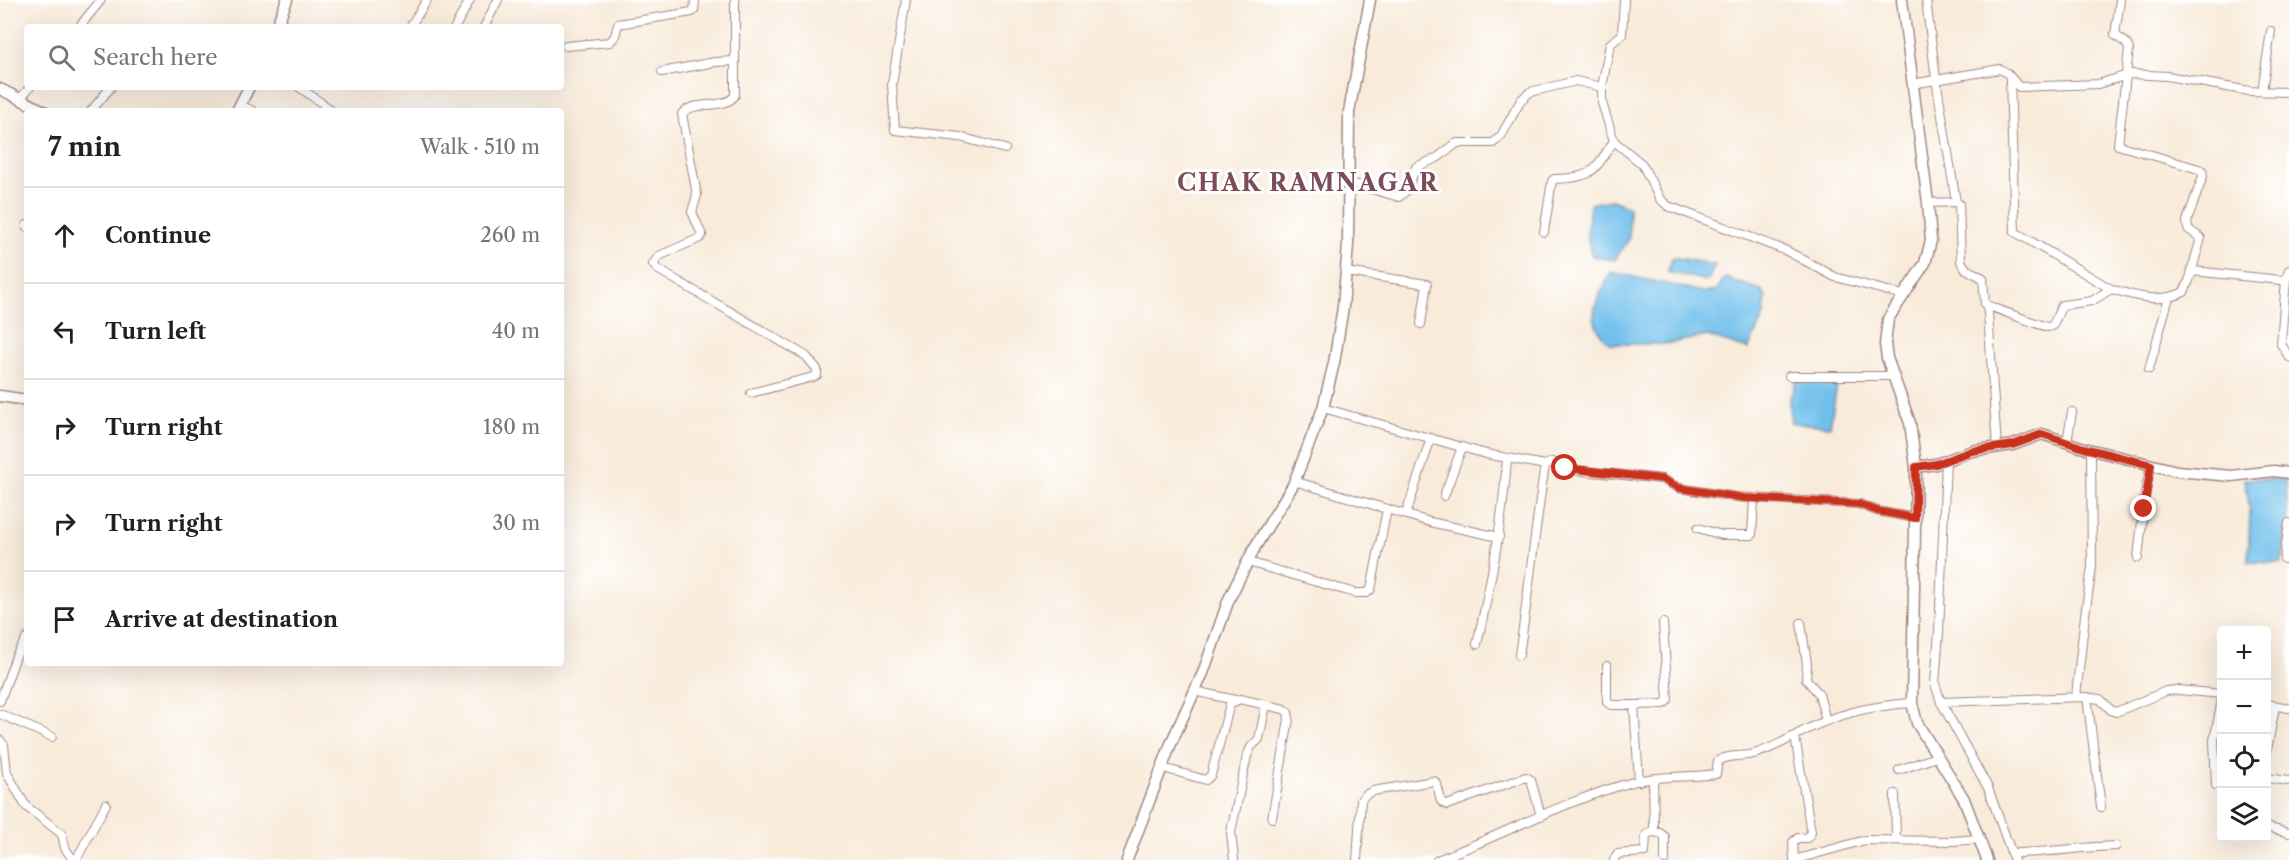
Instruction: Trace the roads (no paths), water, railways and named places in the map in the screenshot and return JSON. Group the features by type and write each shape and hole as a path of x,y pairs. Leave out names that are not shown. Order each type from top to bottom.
{"street":[{"path":"81,24 101,0"},
{"path":"277,24 287,0"},
{"path":"412,24 427,0"},
{"path":"457,24 470,0"},
{"path":"486,24 498,0"},
{"path":"566,46 610,42 615,36 618,24 692,12 695,8 695,0"},
{"path":"735,0 735,90 733,98 688,108 682,114 697,195 692,212 702,235 700,238 659,256 653,264 657,269 806,356 817,369 817,375 813,377 751,393"},
{"path":"906,0 892,84 895,130 960,137 1005,149"},
{"path":"1127,860 1203,673 1229,599 1294,481 1323,408 1339,337 1346,272 1349,112 1370,0"},
{"path":"1624,0 1622,35 1618,40 1611,42 1602,87 1604,112 1614,141 1642,164 1660,199 1668,206 1787,251 1835,277 1903,295"},
{"path":"1902,0 1931,241 1925,263 1888,319 1885,344 1887,358 1912,433 1931,464 1939,632 1935,676 1941,702 1988,788 2013,857 2079,847 2116,846"},
{"path":"1926,0 1931,80 1948,202"},
{"path":"2010,77 2015,232 2111,289 2150,298 2169,297 2184,292 2201,238 2188,229 2187,220 2204,174 2198,169 2118,145 2128,46 2115,35 2120,0"},
{"path":"2262,91 2271,31"},
{"path":"662,72 715,62 735,61"},
{"path":"1912,84 1994,69 2003,70 2015,84 2026,87 2098,84 2131,74 2167,76 2248,91 2289,92"},
{"path":"1348,182 1399,197 1406,191 1416,167 1437,158 1454,144 1461,142 1489,144 1497,141 1521,100 1530,92 1576,81 1602,87"},
{"path":"0,89 38,108"},
{"path":"20,99 28,90"},
{"path":"94,108 108,90"},
{"path":"238,108 247,90"},
{"path":"304,90 329,108"},
{"path":"1544,232 1552,181 1590,174 1596,169 1614,141"},
{"path":"1928,203 1948,202 1960,207 1961,261 1966,269 1983,278 1985,304 1988,312 1997,448"},
{"path":"2191,273 2197,270 2273,280 2286,279"},
{"path":"2289,270 2286,279 2281,344 2289,357"},
{"path":"1346,272 1427,284 1421,324"},
{"path":"1985,304 1992,309 2049,327 2053,325 2062,305 2092,301 2111,289"},
{"path":"2149,369 2169,297"},
{"path":"1789,376 1894,376"},
{"path":"0,396 24,400"},
{"path":"1323,408 1507,458 1545,465 1552,462 1572,471 1662,479 1679,488 1754,499 1859,504 1877,511 1915,518"},
{"path":"2067,442 2072,412"},
{"path":"1931,464 1972,451 2021,442 2042,434 2091,450 2177,471 2231,476 2274,471 2289,473"},
{"path":"1406,514 1431,438"},
{"path":"1444,496 1462,447"},
{"path":"2076,696 2092,567 2091,450"},
{"path":"1477,644 1499,537 1507,458"},
{"path":"1931,464 1915,518 1912,703 1917,723 1964,799 1987,860"},
{"path":"1519,655 1545,465"},
{"path":"2138,558 2146,483 2151,465"},
{"path":"1294,481 1453,528 1499,537"},
{"path":"1698,528 1722,535 1752,535 1754,499"},
{"path":"1248,562 1355,593 1367,593 1371,589 1387,509"},
{"path":"2284,559 2289,523"},
{"path":"1607,666 1607,702 1611,705 1667,702 1663,623"},
{"path":"1801,623 1807,664 1806,679 1819,694 1826,721"},
{"path":"0,701 16,656 24,643"},
{"path":"1194,691 1235,700 1240,699 1284,709 1288,712 1272,819"},
{"path":"1941,702 2076,696 2100,699 2115,712 2166,691 2217,694"},
{"path":"2087,697 2101,807"},
{"path":"1163,768 1203,780 1209,779 1228,708 1235,700"},
{"path":"1437,860 1587,797 1638,781 1716,774 1718,761 1723,757 1753,754 1795,737 1826,721 1878,705 1912,703"},
{"path":"1234,860 1232,832 1247,756 1251,747 1259,739 1266,705"},
{"path":"1634,705 1638,781"},
{"path":"2271,705 2289,708"},
{"path":"0,714 52,736"},
{"path":"2216,785 2214,740 2217,725"},
{"path":"1795,737 1810,832 1807,838 1794,840 1794,859 1857,841 1896,839 1953,841 1980,838"},
{"path":"0,740 4,746 5,766 11,782 27,807 62,834 65,848 74,860 106,804"},
{"path":"1899,770 1939,756"},
{"path":"1357,860 1360,806 1365,795 1373,792 1434,781 1437,784 1441,801 1447,805 1527,777 1531,780 1541,816"},
{"path":"1614,860 1617,854 1645,852 1646,835 1654,826 1653,779"},
{"path":"2271,779 2289,781"},
{"path":"1894,795 1896,839"},
{"path":"2271,828 2289,833"},
{"path":"1651,832 1660,833 1665,837 1665,860"}],"water":[{"path":"1612,200 1629,207 1629,239 1615,260 1592,256 1587,236 1590,204"},
{"path":"1673,257 1715,265 1708,281 1667,272"},
{"path":"1611,272 1703,292 1716,291 1725,278 1761,290 1766,297 1764,315 1748,349 1707,336 1665,344 1610,344 1601,335 1594,317 1597,301"},
{"path":"1798,377 1837,385 1830,426 1791,423 1789,401"},
{"path":"2245,479 2286,479 2288,521 2282,563 2248,562 2250,511"}],"district":[{"name":"CHAK RAMNAGAR","path":"1308,183"}]}
